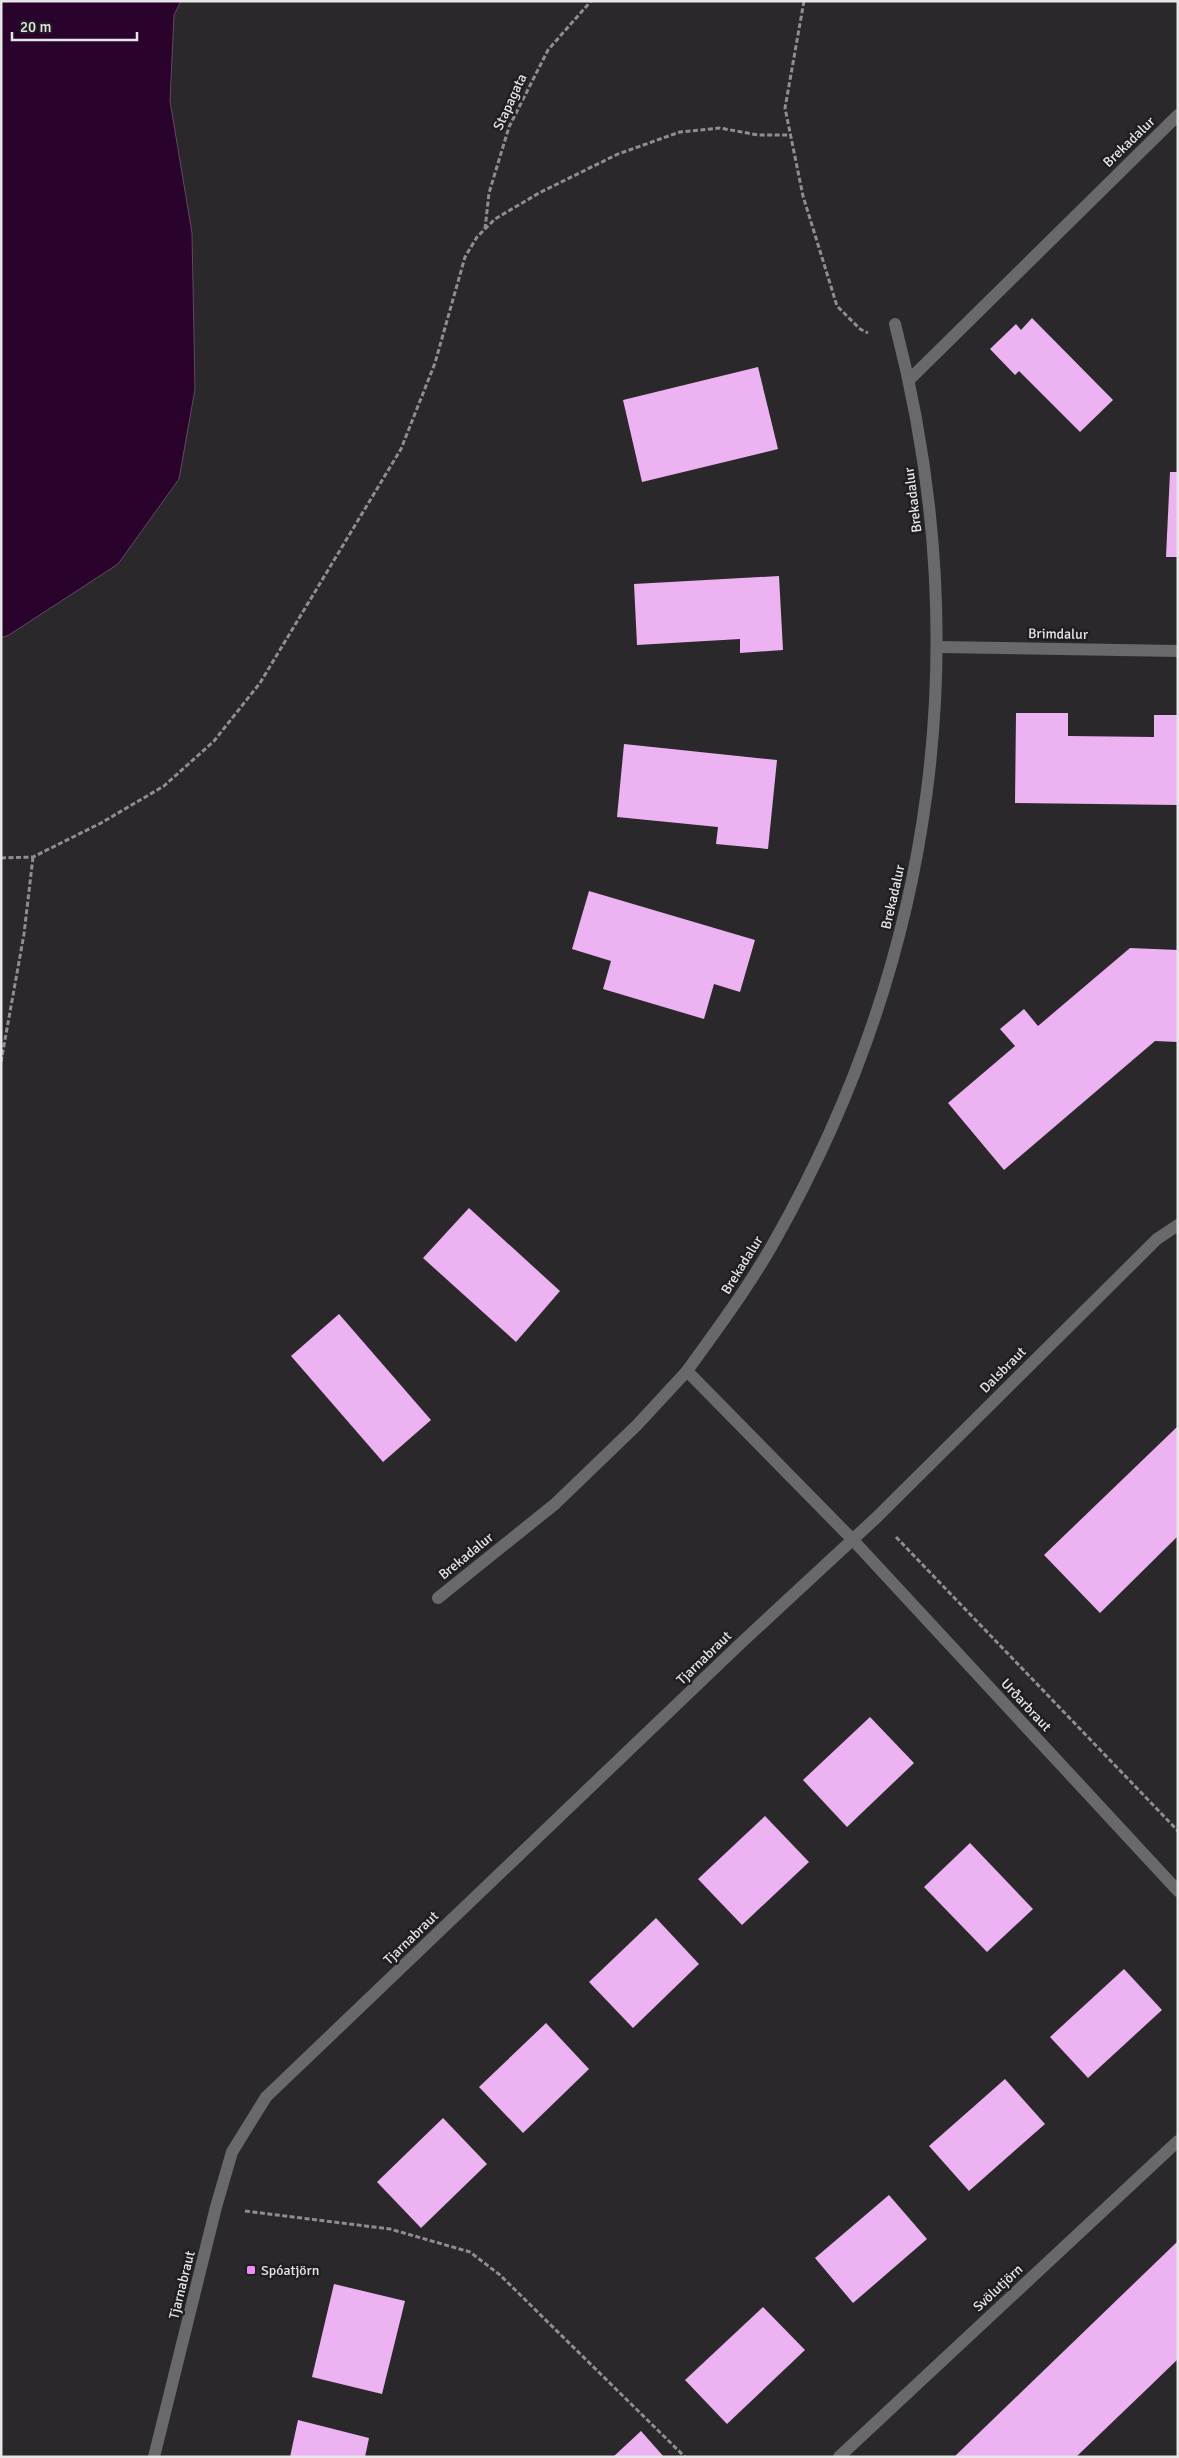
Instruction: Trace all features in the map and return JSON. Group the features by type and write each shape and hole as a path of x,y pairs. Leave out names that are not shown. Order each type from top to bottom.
{"street":[{"name":"Brekadalur","path":"909,380 1178,115"},
{"name":"Brekadalur","path":"438,1598 555,1504 637,1425 686,1371 732,1309 773,1244 809,1177 842,1107 870,1036 893,963 926,806 934,727 938,647 931,513 922,446 909,380 895,324"},
{"name":"Brimdalur","path":"938,647 1178,651"},
{"name":"Dalsbraut","path":"852,1539 877,1517 1158,1239 1178,1225"},
{"path":"686,1371 852,1539"},
{"name":"Urðarbraut","path":"852,1539 1178,1891"},
{"name":"Tjarnabraut","path":"154,2457 216,2207 232,2152 266,2097 852,1539"},
{"name":"Svölutjörn","path":"843,2455 1178,2141"}],"path":[{"name":"Stapagata","path":"485,229 489,193 509,127 548,50 591,1"},
{"path":"804,1 785,108 804,196 837,306 860,329 901,349"},
{"path":"1,858 33,857 101,824 164,786 214,741 260,683 401,449 436,363 465,257 477,237 495,219 538,193 600,162 680,132 720,128 758,135 791,134"},
{"path":"1,1062 24,934 33,857"},
{"path":"877,1517 1178,1831"},
{"path":"216,2207 390,2229 470,2252 500,2275 685,2457"}],"shaded area":[{"path":"1,1 181,1 174,15 170,101 192,233 195,389 179,479 118,564 9,635 1,638"}],"building":[{"path":"1032,318 1113,400 1080,432 1019,371 1015,375 990,349 1016,324 1021,330"},
{"path":"758,367 778,449 642,482 623,400"},
{"path":"1170,472 1178,472 1178,557 1166,557"},
{"path":"779,576 783,650 740,653 740,639 637,645 634,584"},
{"path":"1016,713 1068,713 1068,736 1154,737 1154,715 1178,715 1178,805 1015,803"},
{"path":"624,744 777,760 768,849 716,844 718,827 617,817"},
{"path":"589,891 755,940 740,992 714,984 704,1019 603,989 611,961 572,949"},
{"path":"1130,948 1178,950 1178,1042 1155,1041 1004,1170 948,1103 1015,1046 1000,1029 1024,1009 1038,1026"},
{"path":"469,1208 560,1291 516,1342 423,1258"},
{"path":"339,1314 431,1420 383,1462 291,1356"},
{"path":"1178,1426 1178,1536 1100,1613 1044,1555"},
{"path":"870,1717 914,1763 847,1827 803,1780"},
{"path":"765,1816 809,1862 742,1925 698,1879"},
{"path":"970,1843 1033,1909 987,1952 924,1887"},
{"path":"656,1918 699,1964 633,2028 589,1982"},
{"path":"1124,1969 1162,2010 1088,2078 1050,2037"},
{"path":"546,2023 589,2069 523,2133 479,2087"},
{"path":"1005,2079 1045,2124 969,2191 929,2146"},
{"path":"443,2118 487,2164 421,2228 377,2182"},
{"path":"889,2195 927,2239 853,2303 815,2258"},
{"path":"1178,2241 1178,2359 1148,2388 1076,2457 954,2457"},
{"path":"334,2284 405,2301 382,2394 312,2377"},
{"path":"763,2307 805,2350 727,2424 685,2380"},
{"path":"298,2420 369,2438 365,2457 290,2457"},
{"path":"641,2431 664,2457 613,2457"}],"place":[{"name":"Spóatjörn","path":"251,2270"}]}
